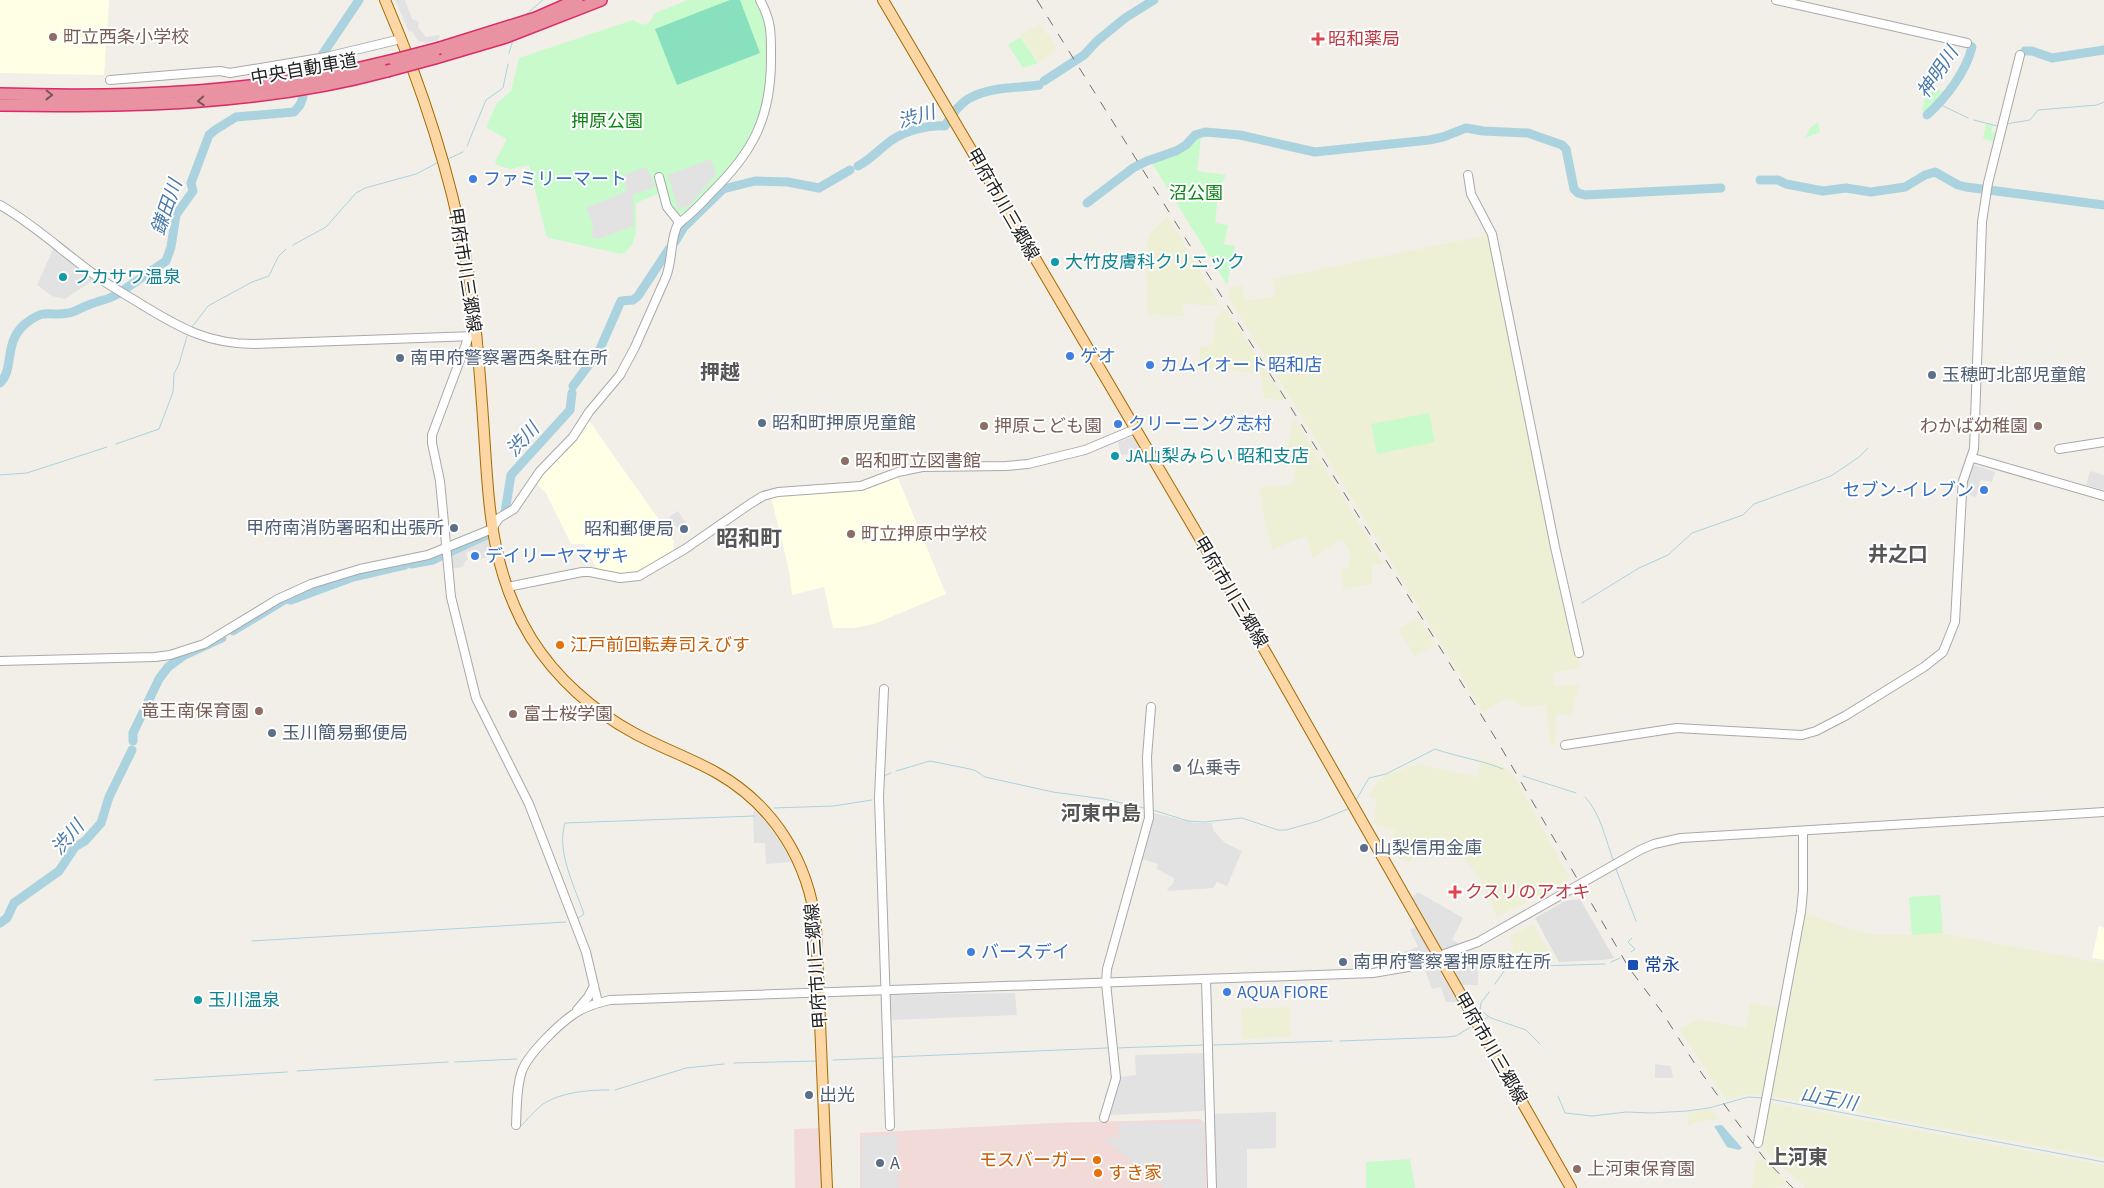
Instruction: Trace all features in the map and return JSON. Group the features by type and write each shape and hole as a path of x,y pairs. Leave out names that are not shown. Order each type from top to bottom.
{"highway":[{"name":"中央自動車道","path":"539,20 577,0"},
{"name":"中央自動車道","path":"0,104 111,105 212,100 293,90 388,71 601,0"},
{"name":"中央自動車道","path":"0,94 111,96 213,91 301,80 394,60 438,53"}],"main road":[{"name":"甲府市川三郷線","path":"385,0 419,83 456,208 468,274 492,529 496,556 507,587 531,638 553,668 579,694 607,717 633,733 699,764 731,782 756,802 783,833 798,857 812,898 816,927 827,1188"},
{"name":"甲府市川三郷線","path":"883,0 1288,688 1571,1188"}],"street":[{"path":"0,661 155,658 170,655 204,644 278,599 311,584 351,571 408,560 446,550 492,529 499,518 514,509 540,471 574,437 589,412 628,364 670,266 675,230 740,164 753,142 766,111 770,87 771,28 768,14 760,0"},
{"path":"1776,0 1967,43"},
{"path":"110,80 220,71 230,74 326,56 401,39"},
{"path":"1565,745 1677,728 1802,735 1816,731 1845,716 1937,658 1947,646 1955,622 1963,482 1973,458 1974,449 1982,222 1988,183 2020,55"},
{"path":"1468,175 1471,194 1492,234 1555,547 1579,653"},
{"path":"659,177 667,207 680,223"},
{"path":"0,205 32,225 102,280 176,325 215,340 254,344 473,336 432,435 440,481 452,599 476,698 529,804 586,952 598,1002"},
{"path":"507,587 582,572 620,578 639,576 685,549 763,496 778,492 861,486 898,472 922,467 1028,464 1084,450 1134,429"},
{"path":"2059,449 2104,442"},
{"path":"1973,458 2104,496"},
{"path":"884,689 879,797 890,1126"},
{"path":"1104,1118 1116,1078 1106,983 1108,960 1149,818 1147,757 1152,707"},
{"path":"574,1013 598,1002 610,1000 1373,973 1408,967 1478,942 1640,850 1654,844 1681,838 2104,812"},
{"path":"1758,1142 1801,912 1803,831"},
{"path":"1206,979 1212,1188"},
{"path":"516,1125 518,1092 523,1069 534,1053 588,997 594,986"}],"shaded area":[{"name":"町立西条小学校","path":"0,0 109,0 104,75 0,73"},
{"path":"395,0 405,0 412,19 419,22 418,27 426,37 440,35 438,40 427,43 418,41 412,31 409,32"},
{"path":"1040,24 1056,47 1055,51 1039,62 1020,36"},
{"path":"711,159 716,174 689,206 678,209 668,175"},
{"path":"645,167 650,173 655,187 633,195 634,226 598,239 592,237 593,225 586,208 627,191 622,176"},
{"path":"1168,216 1220,306 1183,304 1184,316 1147,315 1146,252 1149,235"},
{"path":"1492,234 1579,653 1580,668 1552,673 1555,686 1579,685 1572,715 1557,714 1555,745 1550,745 1546,705 1523,707 1507,698 1483,712 1228,295 1230,287 1242,285 1245,301 1275,296 1272,279"},
{"path":"54,247 93,280 65,299 52,296 37,285"},
{"path":"1226,309 1286,401 1264,398 1260,374 1199,366 1200,347 1213,344 1215,318"},
{"path":"1292,421 1296,421 1384,564 1372,565 1372,584 1343,589 1341,570 1349,566 1349,551 1342,539 1313,558 1306,536 1272,550 1262,509 1260,488 1292,484 1296,467 1285,465"},
{"path":"590,422 674,541 673,551 631,574 621,576 598,571 584,544 571,544 546,493 533,480 584,423"},
{"path":"1135,436 1150,460 1139,463 1136,453 1121,455 1118,442"},
{"path":"1974,465 1995,472 1992,482 1981,480 1976,497 1963,493 1967,472"},
{"path":"2090,471 2104,475 2104,490 2086,485"},
{"name":"町立押原中学校","path":"897,476 946,594 874,624 855,628 833,628 824,587 792,595 789,570 771,497 861,489"},
{"path":"678,511 686,523 678,529 669,517"},
{"path":"488,537 492,556 480,559 478,550 466,552 468,560 465,561 463,567 451,569 449,554"},
{"path":"1418,618 1436,644 1415,656 1398,629"},
{"path":"1481,759 1507,768 1517,781 1570,879 1497,917 1479,878 1458,850 1447,857 1424,839 1410,862 1391,855 1390,851 1395,830 1374,824 1376,799 1368,797 1377,782 1385,775 1418,764 1478,777"},
{"path":"753,811 767,824 781,843 791,862 766,864 765,843 754,843"},
{"path":"1153,813 1195,823 1212,823 1213,830 1225,843 1242,851 1227,886 1217,882 1213,888 1169,891 1167,889 1173,884 1174,878 1157,869 1158,864 1142,859 1151,830"},
{"path":"1418,892 1463,918 1452,940 1461,944 1444,951 1438,949 1408,902"},
{"path":"1580,899 1614,958 1559,962 1535,918 1565,901"},
{"path":"1801,912 1862,933 1912,935 1939,933 2104,963 2104,1158 1757,1094 1737,1096 1726,1100 1679,1029 1698,1019 1746,1028 1750,1003 1783,1009"},
{"path":"1533,924 1555,962 1516,965 1510,936"},
{"path":"2099,926 2104,928 2104,960 2092,958"},
{"path":"1416,927 1428,949 1425,958 1409,964 1404,952 1418,947 1410,930"},
{"path":"1475,954 1478,958 1478,985 1458,985 1452,975 1464,965 1464,955"},
{"path":"1424,967 1438,968 1458,1002 1446,1002 1441,987 1432,989"},
{"path":"1015,993 1017,1015 892,1020 890,995"},
{"path":"1290,1007 1291,1037 1242,1039 1241,1008"},
{"path":"1204,1053 1206,1108 1204,1111 1110,1115 1121,1077 1136,1075 1135,1055"},
{"path":"1655,1064 1671,1066 1673,1078 1655,1078"},
{"path":"1766,1102 2104,1165 2104,1188 1804,1188 1804,1185 1787,1172 1758,1143"},
{"path":"1711,1109 1718,1119 1693,1123 1689,1127 1687,1113"},
{"path":"1276,1112 1276,1148 1247,1149 1247,1188 1212,1188 1211,1114"},
{"path":"1200,1119 1205,1123 1206,1188 860,1188 860,1133 1052,1123"},
{"path":"1119,1123 1204,1123 1204,1188 1164,1188 1103,1138 1118,1138"},
{"path":"825,1128 827,1188 795,1188 794,1129"},
{"name":"A","path":"897,1134 898,1188 862,1188 862,1137"},
{"path":"1763,1159 1789,1184 1775,1188 1752,1188 1755,1161"}],"green space":[{"name":"押原公園","path":"688,0 754,0 762,15 767,35 765,101 760,118 745,149 723,176 687,213 674,214 670,209 665,191 636,203 636,232 634,239 627,250 621,254 549,238 546,235 529,165 510,169 497,165 495,162 507,139 488,129 487,125 497,103 511,91 519,58 633,20 643,25 650,22 655,13"},
{"path":"730,0 740,0 760,53 677,85 655,29"},
{"path":"1020,37 1038,63 1023,68 1008,45"},
{"path":"1927,88 1947,92 1927,113 1922,111"},
{"path":"1818,122 1820,132 1805,138 1810,128"},
{"path":"1986,124 1993,125 1991,132 1998,134 1995,142 1983,139"},
{"name":"沼公園","path":"1201,138 1197,171 1226,175 1219,188 1215,223 1228,225 1224,244 1235,246 1227,285 1152,163 1176,156 1196,139"},
{"path":"1429,413 1435,442 1377,454 1371,424"},
{"path":"1940,895 1943,933 1912,935 1909,897"},
{"path":"1410,1159 1415,1188 1366,1188 1366,1162"}],"water":[{"path":"1722,1125 1742,1148 1739,1150 1727,1147 1714,1126"}],"waterway":[{"name":"鎌田川","path":"312,70 359,0"},
{"path":"524,16 543,0"},
{"name":"渋川","path":"1044,81 1084,55 1097,41 1125,18 1154,0"},
{"path":"509,53 513,40"},
{"name":"神明川","path":"1927,115 1941,101 1960,75 1972,47"},
{"name":"神明川","path":"2025,51 2032,51 2052,58 2104,50"},
{"path":"467,146 486,100 503,88 508,64"},
{"name":"渋川","path":"858,166 904,133 925,127 945,126 957,109 972,97 988,91 1039,85"},
{"name":"鎌田川","path":"125,289 166,261 171,247 176,215 193,191 191,183 209,135 236,117 294,112 300,105 303,97"},
{"path":"2006,124 2030,120 2038,110 2097,105 2104,102"},
{"path":"1939,104 1968,118"},
{"path":"1974,120 1997,126"},
{"path":"1087,203 1133,168 1176,151 1186,145 1195,135 1205,132 1240,135 1315,152 1429,140 1466,128 1483,131 1528,133 1562,145 1566,149 1574,189 1578,193 1585,195 1721,188"},
{"path":"448,159 463,152"},
{"path":"293,245 326,227 356,193 365,188 416,174 439,162"},
{"name":"渋川","path":"675,242 684,227 723,189 755,181 788,182 819,188 850,170"},
{"path":"1760,180 1778,180 1786,184 1823,191 1846,188 1871,192 1905,187 1925,175 1935,172 1958,185 1966,187 2104,205"},
{"path":"192,327 208,306 252,282 269,276 278,257 286,249"},
{"name":"渋川","path":"573,386 599,351 621,301 633,300 638,296 669,249"},
{"name":"鎌田川","path":"0,383 7,370 14,339 18,331 25,324 42,314 71,312 118,294"},
{"path":"116,444 159,429 173,392 174,374 187,336"},
{"name":"渋川","path":"505,512 511,475 570,410 572,393"},
{"path":"0,475 27,473 107,447"},
{"path":"1582,603 1639,568 1668,555 1692,533 1743,515 1754,504 1831,476 1859,457 1868,448"},
{"name":"渋川","path":"450,552 489,534"},
{"name":"渋川","path":"411,564 433,560 443,555"},
{"name":"渋川","path":"233,631 286,599 291,600 353,577 405,565"},
{"name":"渋川","path":"133,741 133,733 159,679 168,667 183,656 222,638"},
{"path":"1356,800 1369,778 1386,774 1435,749 1503,769"},
{"name":"渋川","path":"0,923 7,918 14,903 59,871 75,847 85,841 101,823 109,797 132,750"},
{"path":"896,771 930,761 970,769 985,777 1053,792 1104,799 1144,808"},
{"path":"884,776 891,773"},
{"path":"1523,776 1576,793"},
{"path":"1585,797 1599,819 1614,862"},
{"path":"774,808 833,806 872,800"},
{"path":"1153,810 1188,821 1204,822 1242,818 1278,830 1286,830 1318,821 1348,809"},
{"path":"577,919 584,914 565,857 563,846 565,823 754,816"},
{"path":"1616,869 1636,921"},
{"path":"252,941 566,922"},
{"path":"1631,952 1635,949 1628,942 1632,938"},
{"path":"1611,962 1620,958"},
{"path":"1495,984 1507,967 1605,964"},
{"name":"山王川","path":"1489,992 1481,1003 1480,1010 1491,1018 1526,1030 1540,1044"},
{"path":"1481,1022 1488,1017"},
{"path":"1340,1041 1448,1037 1456,1036 1474,1025"},
{"path":"1213,1045 1332,1041"},
{"path":"1115,1048 1204,1045"},
{"path":"892,1057 1108,1048"},
{"path":"833,1060 883,1058"},
{"path":"455,1062 517,1059"},
{"path":"734,1063 818,1061"},
{"path":"297,1071 448,1062"},
{"path":"615,1090 686,1068 724,1064"},
{"path":"154,1080 287,1072"},
{"path":"520,1127 540,1106 550,1100 575,1092 609,1090"},
{"name":"山王川","path":"1558,1096 1565,1113 1592,1116 1626,1112 1687,1111 1709,1108 1748,1097 1764,1098"},
{"name":"山王川","path":"1770,1099 2104,1162"}],"railway":[{"path":"1037,0 1499,744 1629,968 1662,1012 1695,1064 1734,1118 1764,1158 1793,1188"}],"place":[{"name":"町立西条小学校","path":"53,37"},
{"name":"昭和薬局","path":"1318,39"},
{"name":"ファミリーマート","path":"473,179"},
{"name":"大竹皮膚科クリニック","path":"1055,262"},
{"name":"フカサワ温泉","path":"63,277"},
{"name":"ゲオ","path":"1070,356"},
{"name":"南甲府警察署西条駐在所","path":"400,358"},
{"name":"カムイオート昭和店","path":"1150,365"},
{"name":"玉穂町北部児童館","path":"1932,375"},
{"name":"昭和町押原児童館","path":"762,423"},
{"name":"クリーニング志村","path":"1118,424"},
{"name":"押原こども園","path":"984,426"},
{"name":"わかば幼稚園","path":"2038,426"},
{"name":"JA山梨みらい 昭和支店","path":"1115,456"},
{"name":"昭和町立図書館","path":"845,461"},
{"name":"セブン-イレブン","path":"1984,490"},
{"name":"甲府南消防署昭和出張所","path":"454,528"},
{"name":"昭和郵便局","path":"684,529"},
{"name":"町立押原中学校","path":"851,534"},
{"name":"デイリーヤマザキ","path":"475,556"},
{"name":"江戸前回転寿司えびす","path":"560,645"},
{"name":"竜王南保育園","path":"259,711"},
{"name":"富士桜学園","path":"513,714"},
{"name":"玉川簡易郵便局","path":"272,733"},
{"name":"仏乗寺","path":"1177,768"},
{"name":"山梨信用金庫","path":"1364,848"},
{"name":"クスリのアオキ","path":"1455,892"},
{"name":"バースデイ","path":"971,952"},
{"name":"南甲府警察署押原駐在所","path":"1343,962"},
{"name":"常永","path":"1633,965"},
{"name":"AQUA FIORE","path":"1227,992"},
{"name":"玉川温泉","path":"198,1000"},
{"name":"出光","path":"809,1095"},
{"name":"モスバーガー","path":"1097,1160"},
{"name":"A","path":"880,1163"},
{"name":"上河東保育園","path":"1577,1169"},
{"name":"すき家","path":"1098,1173"}],"district":[{"name":"押越","path":"720,372"},
{"name":"昭和町","path":"749,538"},
{"name":"井之口","path":"1898,554"},
{"name":"河東中島","path":"1101,813"},
{"name":"上河東","path":"1798,1157"}]}
